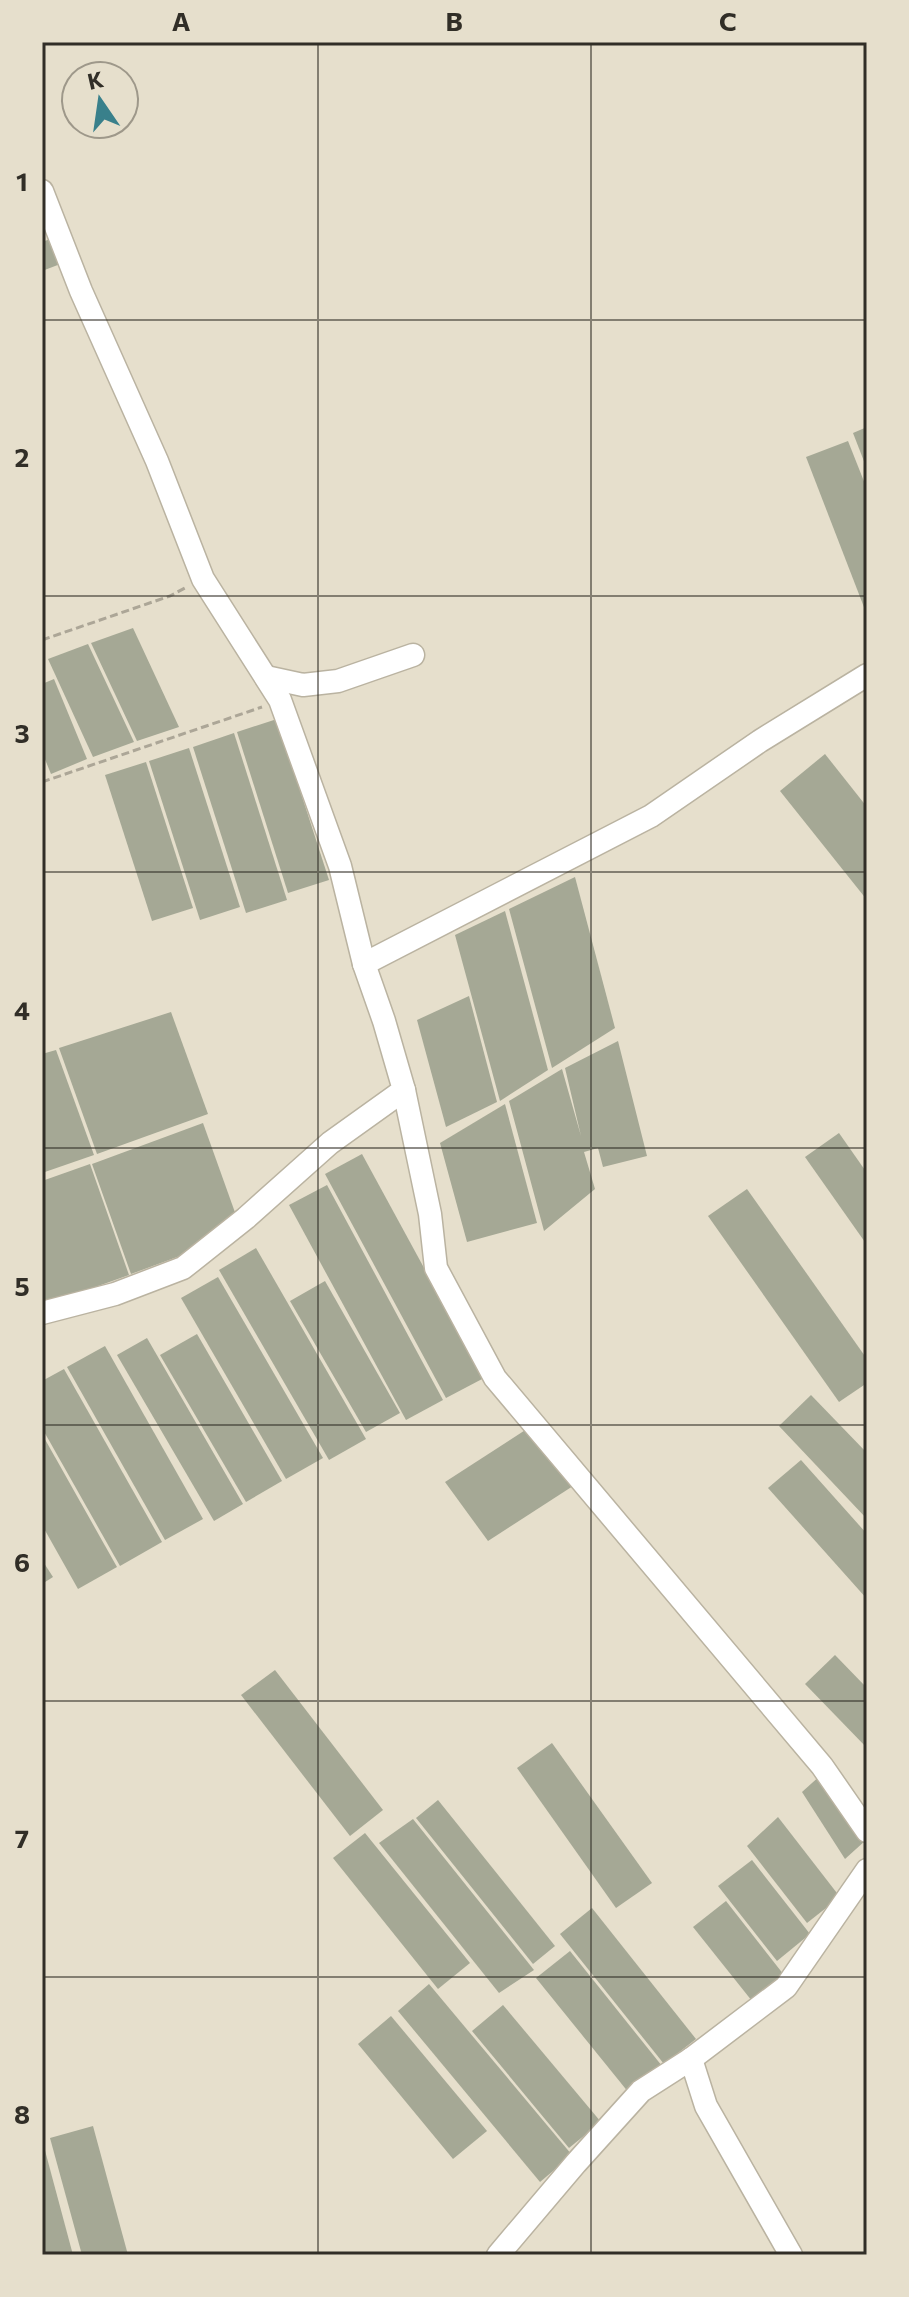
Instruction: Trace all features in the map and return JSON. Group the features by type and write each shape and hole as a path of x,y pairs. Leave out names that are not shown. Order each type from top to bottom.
{"street":[{"path":"42,191 81,291 157,461 203,579 280,700 340,866 364,964 404,1090 430,1214 436,1268 495,1378 822,1766 867,1831"},
{"path":"266,677 303,685 338,681 413,655"},
{"path":"364,964 651,816 760,741 867,675"},
{"path":"42,1313 115,1294 183,1268 246,1218 330,1143 404,1090"},
{"path":"498,2255 641,2091 691,2059 786,1987 867,1870"},
{"path":"691,2059 706,2106 791,2255"}],"path":[{"path":"42,640 170,596 203,579"},
{"path":"42,782 280,700"}],"building":[{"path":"53,238 63,263 42,271 42,242"},
{"path":"867,427 867,469 853,433"},
{"path":"848,441 867,489 867,615 806,457"},
{"path":"133,628 179,727 137,741 91,643"},
{"path":"88,644 134,742 93,757 48,659"},
{"path":"54,679 87,759 51,774 42,752 42,684"},
{"path":"277,719 329,880 288,893 237,732"},
{"path":"234,733 287,900 246,913 193,747"},
{"path":"189,748 240,907 200,920 149,761"},
{"path":"825,754 867,807 867,900 780,791"},
{"path":"146,762 193,908 152,921 105,775"},
{"path":"575,877 615,1028 552,1068 509,909"},
{"path":"505,911 548,1070 500,1101 455,935"},
{"path":"469,996 497,1102 446,1127 417,1020"},
{"path":"171,1012 208,1114 97,1154 59,1048"},
{"path":"618,1041 647,1156 603,1167 598,1148 584,1152 595,1189 544,1231 509,1101 562,1069 581,1136 565,1068"},
{"path":"56,1050 94,1155 42,1173 42,1054"},
{"path":"505,1104 537,1223 467,1242 440,1143"},
{"path":"203,1123 237,1218 188,1253 131,1274 92,1164"},
{"path":"839,1133 867,1173 867,1245 805,1157"},
{"path":"362,1154 484,1378 446,1398 325,1174"},
{"path":"90,1164 129,1275 42,1306 42,1181"},
{"path":"327,1185 443,1400 406,1420 289,1205"},
{"path":"747,1189 867,1359 867,1383 839,1402 708,1216"},
{"path":"256,1248 366,1439 329,1460 219,1270"},
{"path":"218,1277 323,1458 286,1479 181,1298"},
{"path":"325,1281 400,1413 366,1432 290,1301"},
{"path":"197,1334 282,1481 246,1502 160,1355"},
{"path":"147,1338 243,1504 214,1521 117,1355"},
{"path":"105,1346 203,1519 165,1540 67,1367"},
{"path":"64,1369 162,1542 120,1566 42,1428 42,1381"},
{"path":"811,1395 867,1453 867,1519 779,1426"},
{"path":"530,1427 573,1486 488,1541 445,1482"},
{"path":"42,1434 117,1567 78,1589 42,1525"},
{"path":"801,1460 867,1534 867,1599 768,1488"},
{"path":"42,1560 53,1577 42,1584"},
{"path":"835,1655 867,1688 867,1748 805,1684"},
{"path":"275,1670 383,1810 350,1836 241,1695"},
{"path":"552,1743 652,1883 616,1908 517,1768"},
{"path":"822,1774 866,1840 845,1859 802,1792"},
{"path":"438,1800 555,1946 533,1964 416,1818"},
{"path":"778,1817 840,1897 807,1923 747,1846"},
{"path":"413,1819 534,1970 499,1993 379,1843"},
{"path":"365,1833 470,1963 438,1989 333,1858"},
{"path":"752,1860 810,1934 777,1961 718,1886"},
{"path":"726,1901 784,1975 752,2001 693,1927"},
{"path":"592,1908 696,2039 664,2064 560,1934"},
{"path":"570,1951 662,2066 629,2093 536,1978"},
{"path":"429,1984 572,2155 540,2182 398,2011"},
{"path":"503,2005 601,2122 569,2148 472,2031"},
{"path":"391,2016 487,2131 453,2159 358,2044"},
{"path":"93,2126 128,2255 82,2255 50,2138"},
{"path":"43,2143 73,2255 42,2255"}]}
